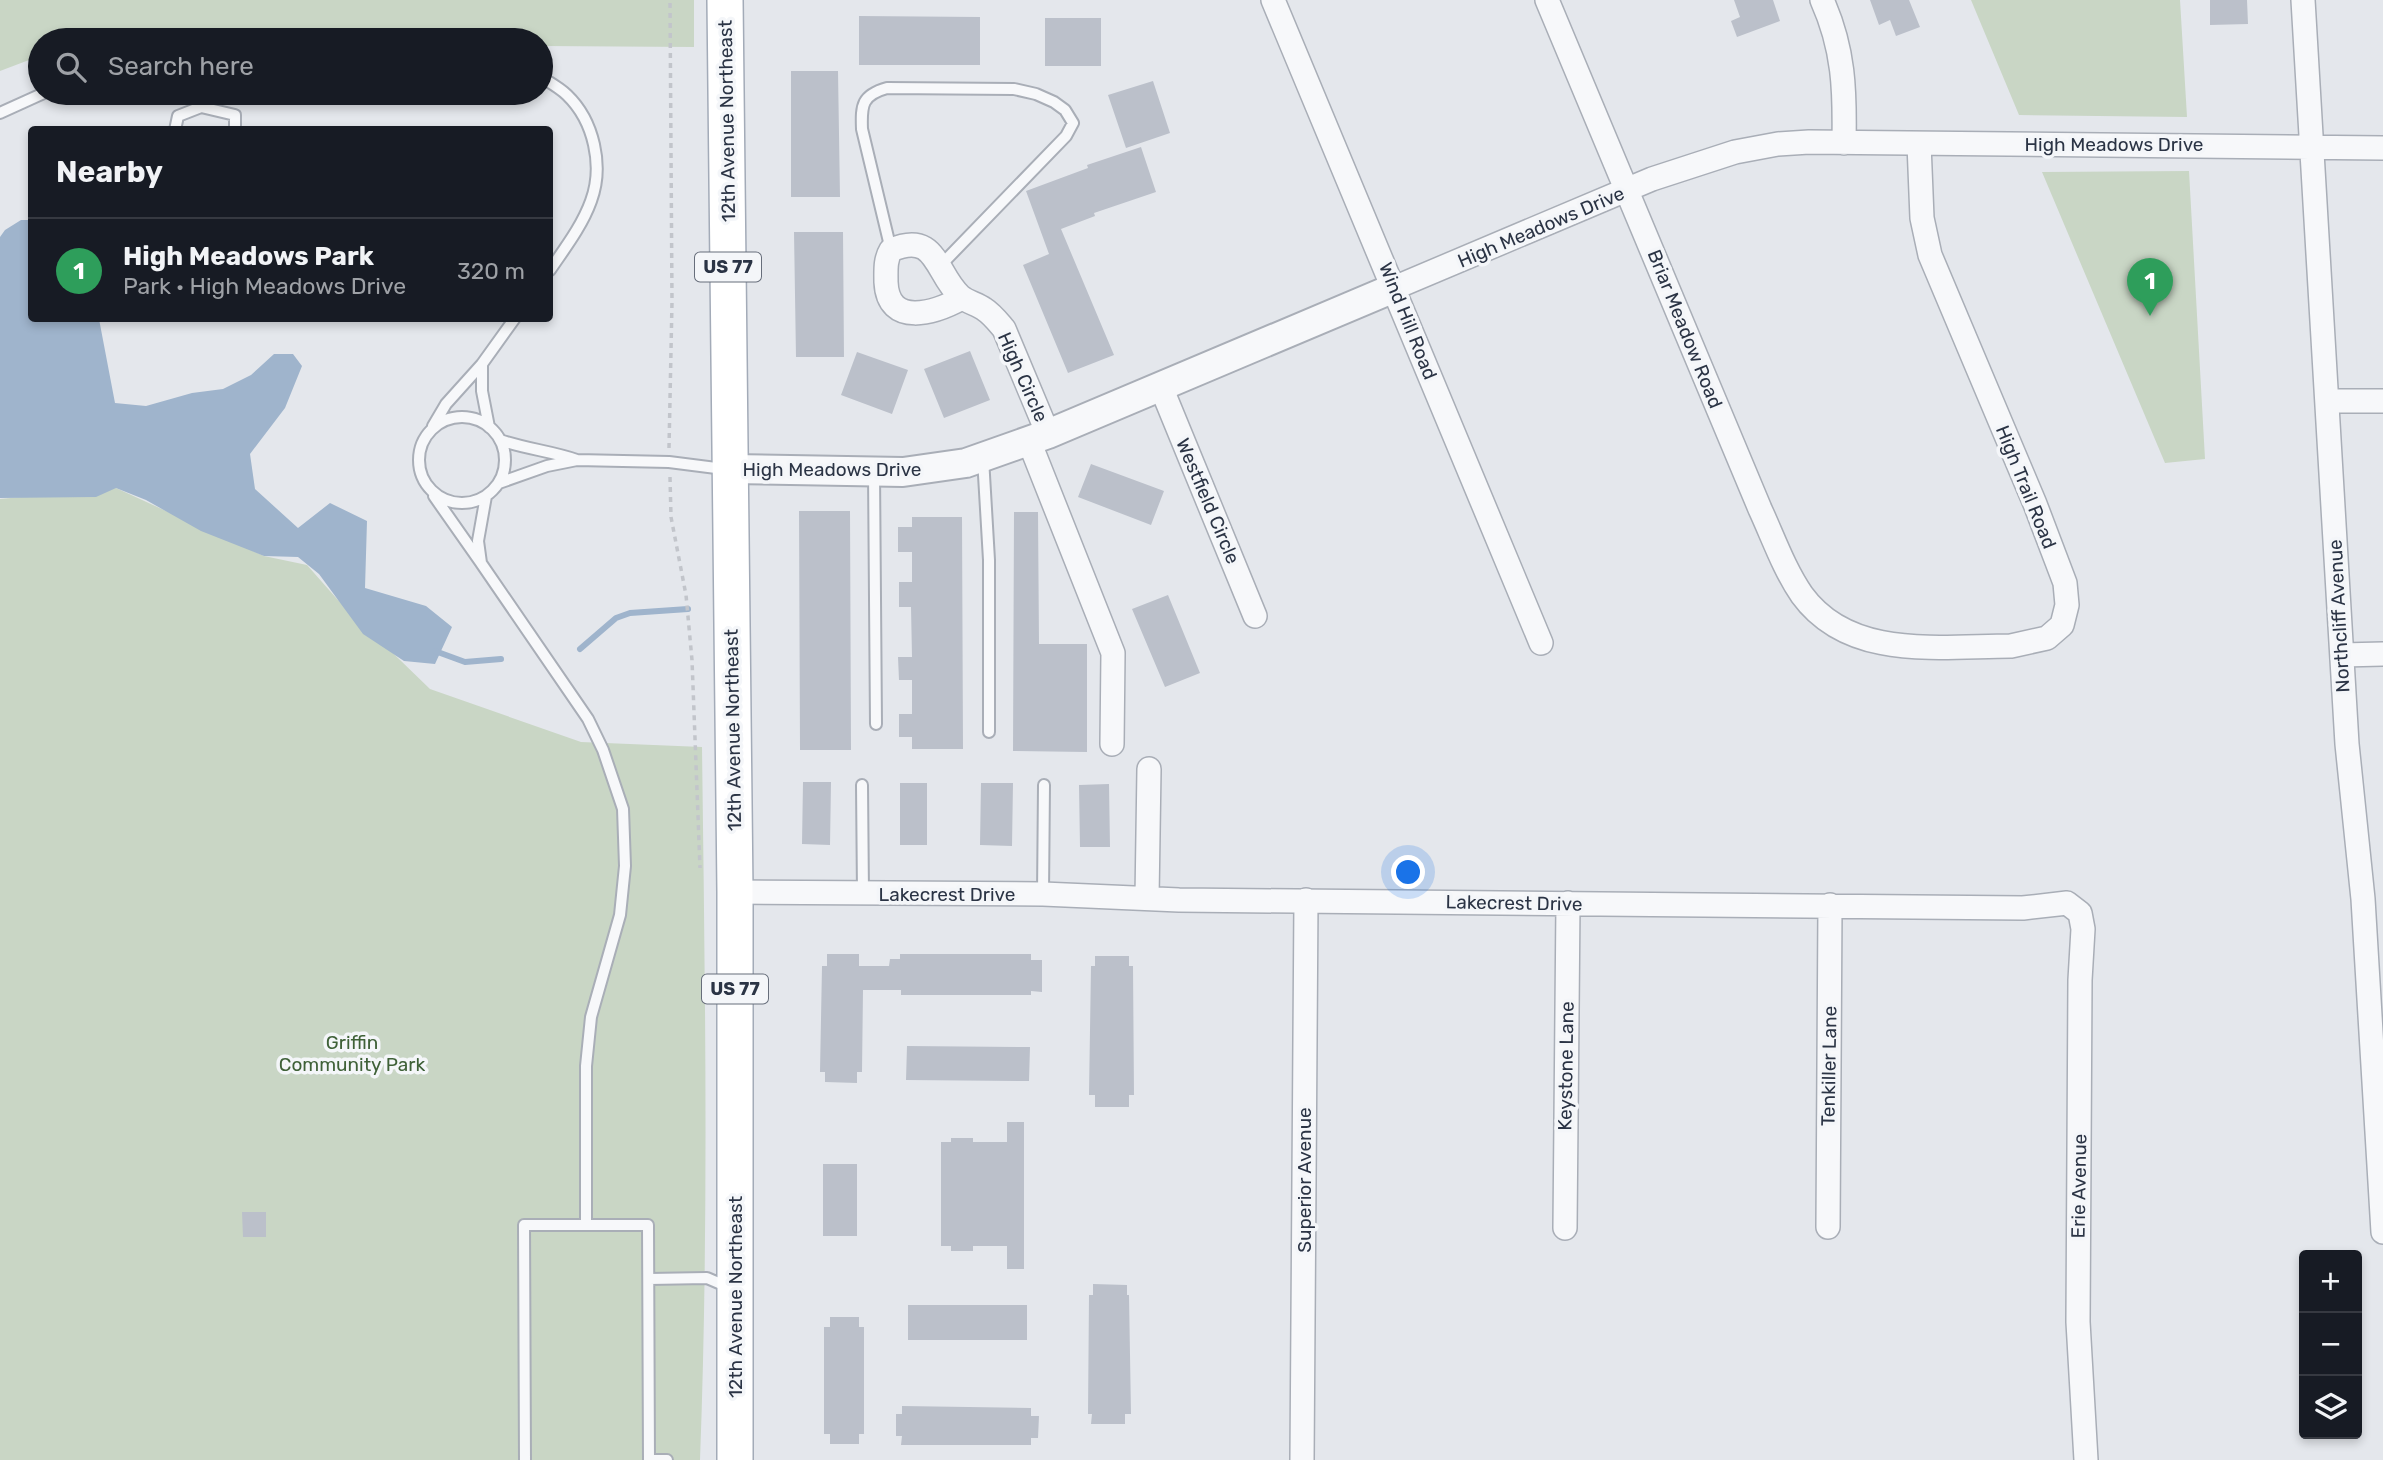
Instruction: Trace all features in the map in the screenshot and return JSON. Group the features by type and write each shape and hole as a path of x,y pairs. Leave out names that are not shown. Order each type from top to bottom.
{"main road":[{"name":"12th Avenue Northeast","path":"725,0 735,892 735,1460"}],"street":[{"name":"Wind Hill Road","path":"1273,0 1541,643"},
{"name":"Briar Meadow Road","path":"1547,0 1790,577 1815,610 1853,635"},
{"path":"1822,0 1833,25 1843,72 1844,143"},
{"name":"Northcliff Avenue","path":"2303,0 2342,655 2366,942 2383,1232"},
{"name":"High Meadows Drive","path":"731,470 874,472 932,469 984,458 1161,387 1627,189 1757,147 1809,142 2383,148"},
{"name":"High Trail Road","path":"1853,635 1883,644 1907,646 2011,646 2047,638 2062,625 2066,614 2065,583 1930,255 1922,218 1919,144"},
{"name":"High Circle","path":"891,250 908,243 925,248 932,254 952,288 962,298 985,309 1003,329 1113,653 1112,744"},
{"path":"891,250 886,266 887,292 894,306 902,311 927,312 939,310 962,298"},
{"name":"Westfield Circle","path":"1161,387 1255,616"},
{"path":"2327,401 2383,401"},
{"path":"2342,655 2383,654"},
{"path":"1147,898 1149,769"},
{"name":"Lakecrest Drive","path":"735,892 1043,894 1179,900 2023,908 2060,903 2072,906 2080,913"},
{"name":"Superior Avenue","path":"1302,1460 1306,900"},
{"name":"Keystone Lane","path":"1564,1228 1568,903"},
{"name":"Tenkiller Lane","path":"1828,1227 1830,905"},
{"name":"Erie Avenue","path":"2080,913 2083,929 2080,980 2078,1322 2086,1460"}],"lane":[{"path":"553,86 567,96 581,113 591,132 597,155 592,199 573,237 553,266"},
{"path":"891,250 862,129 862,110 867,98 876,91 887,88 1014,89 1036,94 1065,110 1073,123 1066,136 940,266"},
{"path":"0,113 28,100"},
{"path":"176,126 178,116 201,107 235,115 235,126"},
{"path":"511,322 482,364 446,404 422,442 418,455 419,469 424,482 588,719 603,750 623,809 625,866 620,915 591,1017 586,1066 586,1225"},
{"path":"482,364 482,391 489,427"},
{"path":"424,482 433,493 452,502 473,502 486,496 499,482 505,459 500,440 489,427 471,418 456,417 442,421 430,430"},
{"path":"500,440 528,450 553,452 577,460"},
{"path":"984,458 989,560 989,732"},
{"path":"499,482 547,466 577,460 669,461 731,470"},
{"path":"874,472 876,724"},
{"path":"481,563 478,541 486,496"},
{"path":"862,785 863,894"},
{"path":"1043,894 1044,785"},
{"path":"524,1460 524,1225 648,1225 649,1460 667,1460"},
{"path":"649,1279 707,1278 735,1290"}],"path":[{"path":"670,0 672,302 669,461 671,517 686,595 692,660 700,868"}],"green space":[{"path":"0,0 694,0 694,47 553,46 553,28 28,28 28,60 0,71"},
{"path":"1971,0 2180,0 2187,117 2019,115"},
{"path":"2189,171 2205,459 2165,463 2042,172"},
{"name":"Griffin Community Park","path":"116,488 264,556 307,565 337,599 430,689 581,742 702,747 705,1193 700,1460 0,1460 0,499"}],"water":[{"path":"21,220 28,220 28,322 100,322 115,403 146,406 192,393 223,389 251,375 274,354 293,354 302,366 285,408 250,454 255,489 298,528 330,503 367,521 365,588 426,606 452,627 435,664 404,661 363,634 319,574 298,557 264,556 201,531 146,500 116,488 96,497 0,498 0,237 5,230"}],"building":[{"path":"1734,0 1773,0 1780,21 1737,37 1731,21 1740,17"},
{"path":"1870,0 1909,0 1920,27 1896,36 1890,20 1879,25"},
{"path":"2210,0 2247,0 2248,24 2210,25"},
{"path":"859,16 980,17 980,65 859,65"},
{"path":"1045,18 1101,18 1101,66 1045,66"},
{"path":"791,71 838,71 840,197 791,197"},
{"path":"1153,81 1170,133 1126,148 1108,95"},
{"path":"1141,147 1156,192 1094,213 1095,216 1061,229 1114,355 1068,373 1023,265 1049,254 1026,191 1088,168 1087,165"},
{"path":"794,232 843,232 844,357 796,357"},
{"path":"970,351 990,400 944,418 924,369"},
{"path":"857,352 908,370 892,414 841,395"},
{"path":"1091,464 1164,491 1151,525 1078,497"},
{"path":"799,511 850,511 851,750 800,750"},
{"path":"1014,512 1038,512 1039,644 1087,644 1087,752 1013,751"},
{"path":"912,517 962,517 963,749 912,749 912,737 899,737 899,714 912,714 912,680 899,680 898,657 912,657 911,607 899,607 899,582 912,582 912,552 898,552 898,527 912,527"},
{"path":"1168,595 1200,673 1165,687 1132,609"},
{"path":"803,782 831,782 830,845 802,844"},
{"path":"900,783 927,783 927,845 900,845"},
{"path":"981,783 1013,783 1012,846 980,845"},
{"path":"1109,784 1110,847 1080,847 1079,785"},
{"path":"827,954 859,954 859,966 889,966 890,959 900,959 900,954 1031,954 1031,960 1042,960 1042,992 1031,991 1031,995 901,995 901,990 863,990 862,1072 857,1072 857,1083 825,1082 825,1072 820,1072 822,966 827,966"},
{"path":"1095,956 1129,956 1129,966 1133,966 1134,1095 1129,1095 1129,1107 1095,1107 1095,1095 1089,1095 1091,966 1095,966"},
{"path":"907,1046 1030,1047 1029,1081 906,1080"},
{"path":"1007,1122 1024,1122 1024,1269 1007,1269 1007,1246 973,1246 973,1251 951,1251 951,1246 941,1246 941,1142 951,1142 951,1138 973,1138 973,1142 1007,1142"},
{"path":"823,1164 857,1164 857,1236 823,1236"},
{"path":"242,1212 266,1212 266,1237 243,1237"},
{"path":"1093,1284 1127,1285 1131,1414 1125,1414 1125,1424 1091,1424 1092,1414 1088,1414 1089,1295 1093,1295"},
{"path":"908,1305 1027,1305 1027,1340 908,1340"},
{"path":"830,1317 859,1317 859,1327 864,1327 864,1434 859,1434 859,1444 830,1444 830,1434 824,1434 824,1327 830,1327"},
{"path":"902,1406 1031,1408 1031,1416 1039,1416 1038,1438 1031,1438 1031,1445 901,1445 902,1436 896,1436 896,1414 902,1414"}],"waterway":[{"path":"580,649 616,618 630,613 688,609"},
{"path":"435,651 465,662 501,659"}],"place":[{"name":"High Meadows Park","path":"2150,316"}]}
